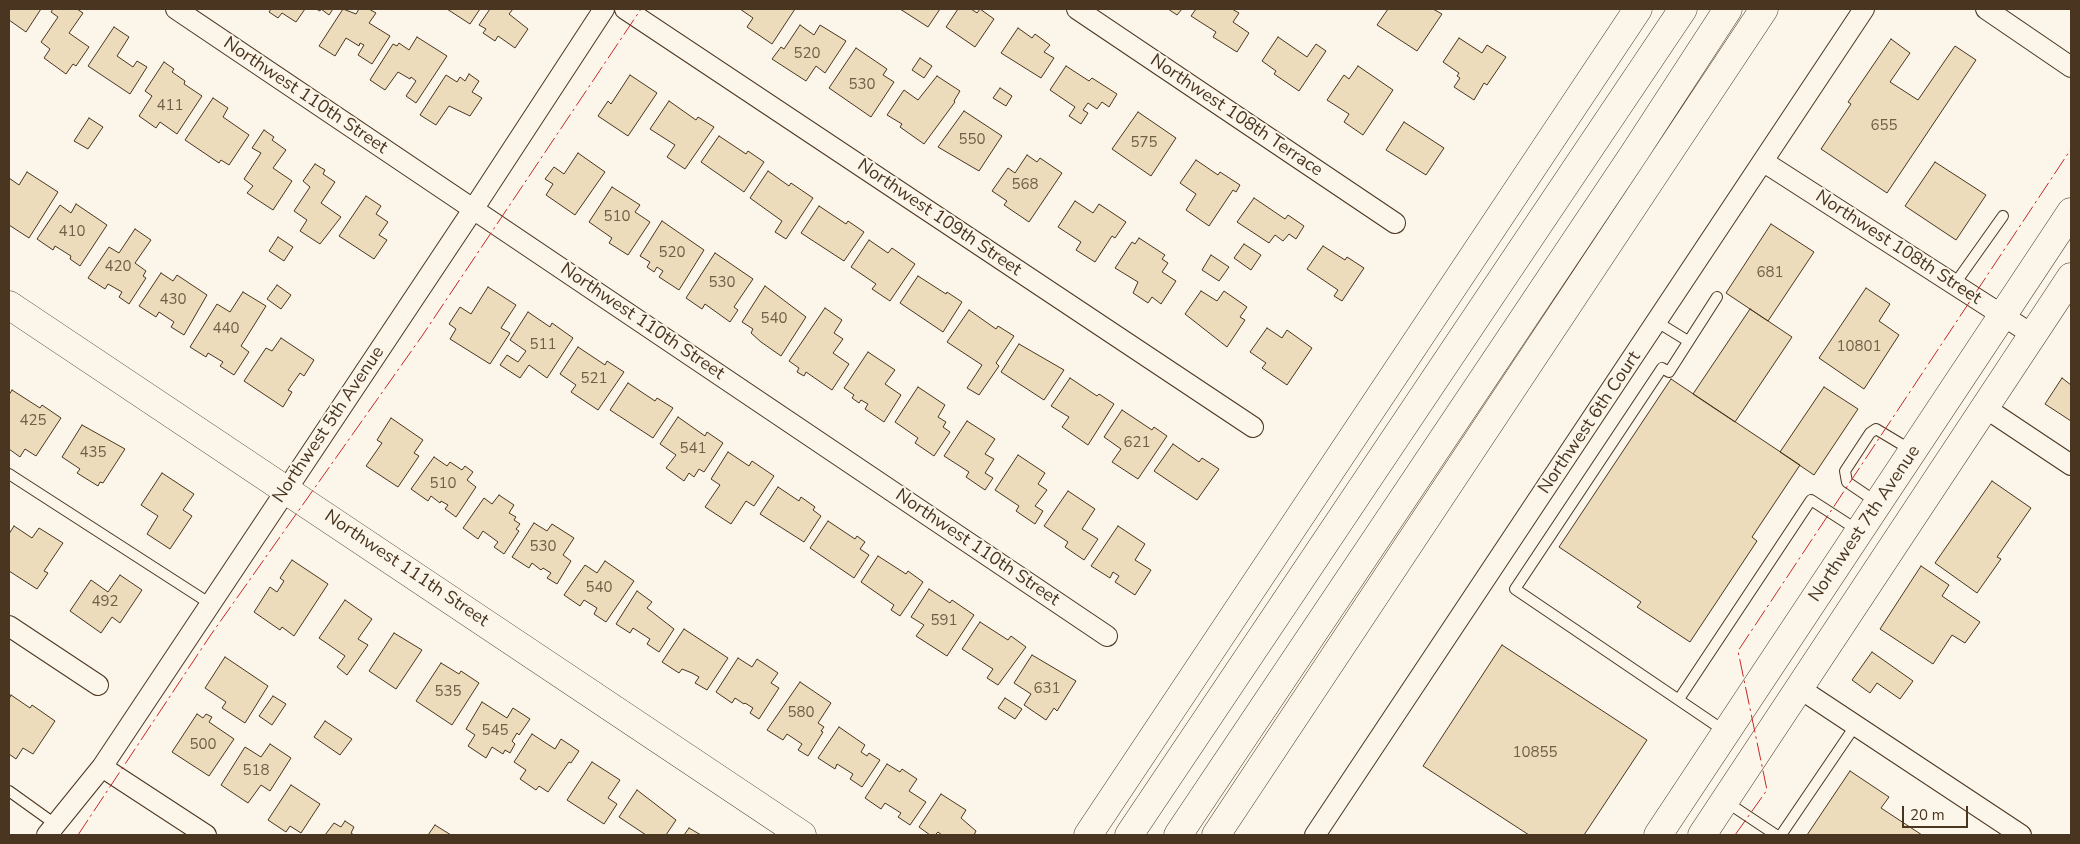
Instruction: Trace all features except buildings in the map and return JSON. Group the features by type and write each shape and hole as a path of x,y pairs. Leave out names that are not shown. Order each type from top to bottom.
{"main road":[{"path":"1569,114 1622,9"},
{"path":"1088,835 1638,9"},
{"path":"1129,835 1683,9"},
{"path":"1178,835 1635,152 1728,9"},
{"path":"1216,835 1764,9"},
{"name":"Northwest 7th Avenue","path":"1658,835 2071,212"},
{"name":"Northwest 7th Avenue","path":"1702,835 2071,278"},
{"name":"Northwest 111th Street","path":"9,304 802,835"},
{"path":"1799,688 1803,647 1840,590 1860,532"},
{"path":"1687,835 1719,783 1726,732"}],"street":[{"name":"Northwest 110th Street","path":"176,9 1107,636"},
{"name":"Northwest 5th Avenue","path":"51,830 102,767 604,9"},
{"name":"Northwest 109th Street","path":"625,9 1252,427"},
{"name":"Northwest 108th Terrace","path":"1077,9 1395,223"},
{"name":"Northwest 6th Court","path":"1315,835 1864,9"},
{"path":"1986,9 2071,67"},
{"name":"Northwest 108th Street","path":"1764,162 2033,334"},
{"path":"1984,407 2071,465"},
{"path":"9,626 98,685"},
{"path":"1799,688 2021,835"},
{"path":"102,767 206,835"}],"lane":[{"path":"1954,285 2003,216"},
{"path":"1717,297 1668,372 1662,368 1515,589 1726,732"},
{"path":"1657,322 1688,341"},
{"path":"1879,503 1845,478 1845,471 1860,448 1870,433 1876,428 1913,452"},
{"path":"9,474 209,603"},
{"path":"1679,699 1811,500 1860,532"},
{"path":"1781,835 1855,726"},
{"path":"9,791 51,830"},
{"path":"1725,801 1776,835"}],"power":[{"path":"78,835 210,636 422,336 641,9"},
{"path":"1735,835 1767,790 1738,651 2071,149"}]}
